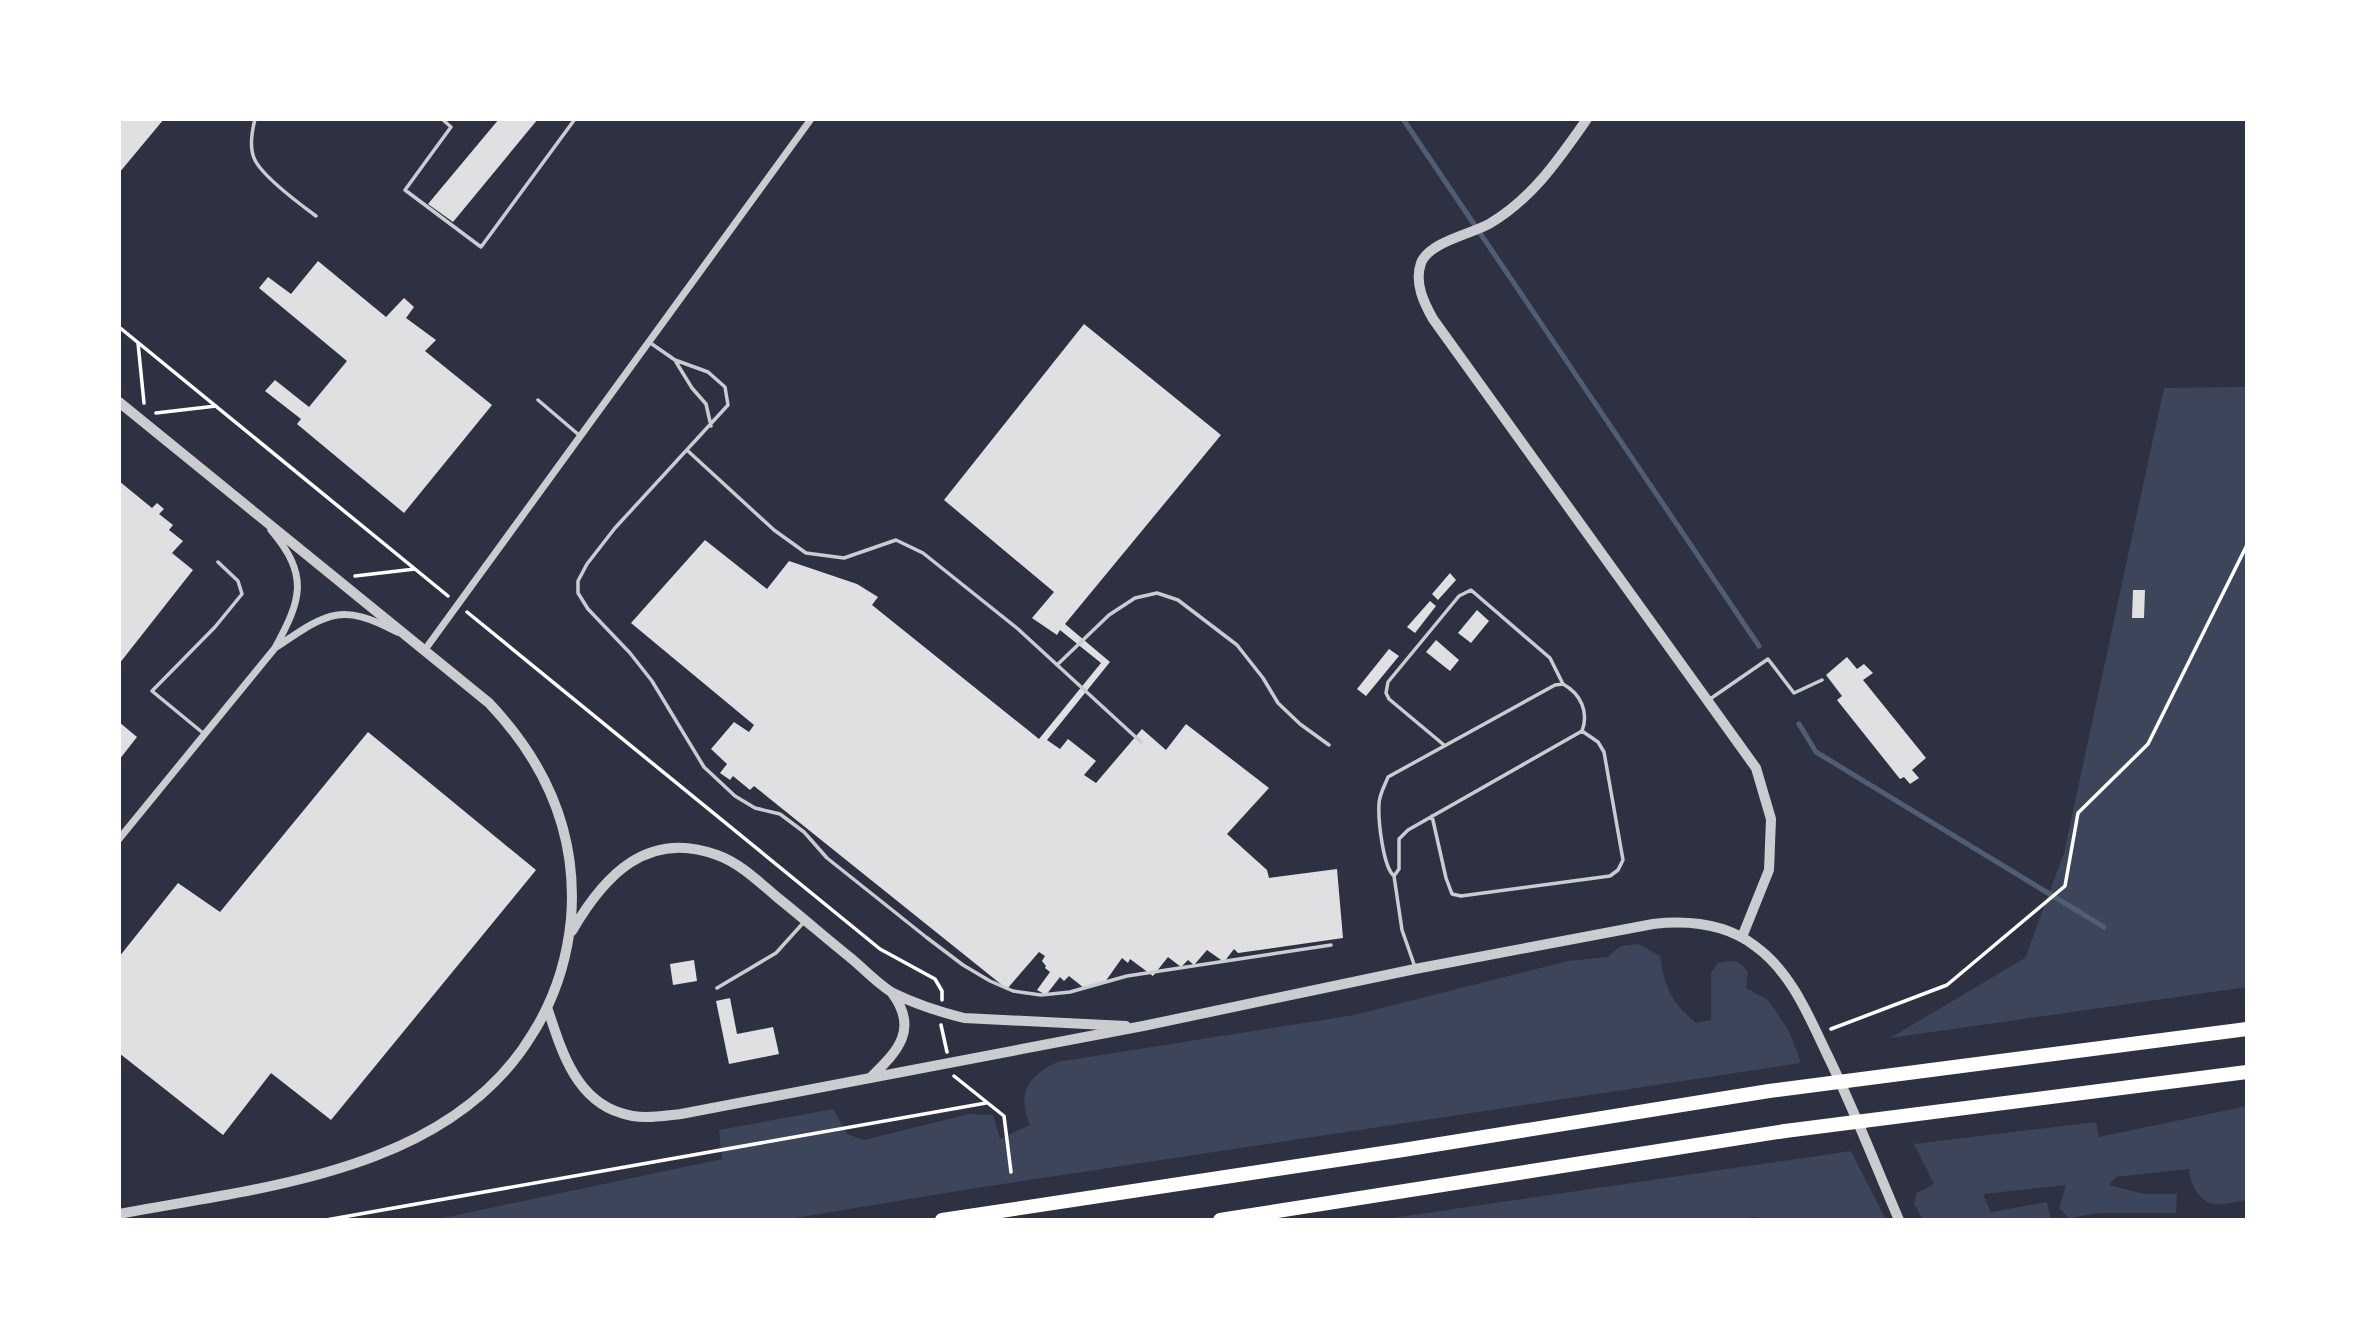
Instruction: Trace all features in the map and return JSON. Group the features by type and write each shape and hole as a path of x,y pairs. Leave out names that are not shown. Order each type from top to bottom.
{"highway":[{"path":"942,1220 1769,1091 2247,1029"},
{"path":"1220,1220 1785,1130 2247,1072"}],"street":[{"path":"424,651 811,119"},
{"path":"1587,119 1552,168 1515,206 1488,224 1438,246 1422,262 1419,279 1423,301 1433,319 1756,768 1772,819 1769,870 1742,937"},
{"path":"119,402 488,703 510,726 545,778 567,842 571,876 570,934 548,1010 525,1047 487,1090 467,1107 426,1133 364,1160 330,1171 288,1182 119,1214"},
{"path":"119,839 275,648 295,607 299,592 297,578 286,550 256,514"},
{"path":"275,648 312,623 336,613 352,614 370,620 410,639"},
{"path":"570,934 593,896 616,872 639,857 666,849 701,850 719,855 749,873 892,992 901,1005 904,1020 901,1044 894,1055 870,1078"},
{"path":"548,1010 562,1054 573,1074 594,1098 620,1113 647,1117 681,1114 1143,1026 1415,969 1670,922 1709,925 1742,937 1755,946 1790,983 1843,1088 1899,1220"},
{"path":"892,992 941,1012 964,1018 1143,1026"}],"lane":[{"path":"255,119 251,145 254,161 316,216"},
{"path":"442,119 451,127 405,190 481,247 575,119"},
{"path":"649,342 675,360 708,372 725,387 728,405 615,528 578,581 578,593 588,609 630,653 652,681 704,767 735,796 755,808 780,814 804,832 827,858 963,965 990,981 1013,990 1041,995 1070,992 1127,976 1331,945"},
{"path":"675,360 691,388 706,404 711,426"},
{"path":"538,400 581,436"},
{"path":"688,451 774,530 806,553 844,558 896,540 923,552 1018,629 1140,742"},
{"path":"205,734 152,691 215,628 242,594 238,581 218,562"},
{"path":"1444,745 1386,693 1388,682 1459,596 1471,590 1550,658 1563,684 1576,694 1582,704 1586,715 1583,731"},
{"path":"1057,665 1109,615 1135,598 1157,593 1178,600 1237,645 1263,678 1278,703 1300,724 1329,745"},
{"path":"1708,701 1769,659 1794,693 1822,680"},
{"path":"1415,969 1402,930 1394,876 1388,871 1378,802 1388,777 1555,685 1563,684"},
{"path":"1394,876 1399,869 1399,839 1408,830 1583,731"},
{"path":"1432,816 1452,894 1461,896 1610,876 1618,870 1623,860 1604,752 1598,742 1583,731"},
{"path":"717,988 776,953 805,920"}],"path":[{"path":"119,327 880,949 935,979 943,991 941,1027 954,1078 1004,1116 1011,1172"},
{"path":"138,343 145,414"},
{"path":"155,413 216,406"},
{"path":"1818,1034 1947,985 2065,886 2078,813 2148,744 2247,545"},
{"path":"341,583 346,577 415,569"},
{"path":"326,1220 987,1103"}],"shaded area":[{"path":"2247,387 2247,987 1890,1038 2025,958 2064,853 2164,388"},
{"path":"1639,944 1660,956 1670,994 1696,1023 1711,1020 1711,973 1718,963 1732,961 1742,965 1748,972 1746,988 1768,1000 1789,1031 1801,1063 970,1189 783,1220 433,1220 722,1159 719,1130 833,1109 847,1134 864,1140 969,1114 993,1115 1000,1139 1030,1125 1025,1104 1027,1087 1038,1074 1057,1062 1354,1015 1568,961 1607,957 1621,946"},
{"path":"2247,1106 2247,1200 2221,1204 2208,1202 2196,1190 2189,1169 2116,1177 2109,1185 2145,1194 2177,1194 2176,1213 2099,1213 2069,1218 2059,1208 2066,1185 1983,1194 1991,1212 2047,1202 2051,1220 1923,1220 1914,1204 1917,1193 1934,1184 1914,1144 2096,1122 2099,1137"},
{"path":"1851,1151 1886,1220 1772,1220 1754,1217 1732,1220 1378,1220"}],"building":[{"path":"119,119 164,119 119,173"},
{"path":"499,119 538,119 453,222 428,204"},
{"path":"318,261 386,317 404,298 414,307 406,318 436,340 425,351 492,405 404,513 297,424 301,419 265,391 275,380 309,407 347,361 259,288 268,277 291,294"},
{"path":"1084,324 1221,435 1065,624 1110,662 1047,740 1060,749 1068,739 1096,761 1084,775 1096,783 1142,729 1166,750 1186,724 1269,788 1227,834 1267,870 1269,878 1337,869 1343,938 1238,953 1234,949 1224,962 1207,950 1194,965 1188,960 1181,967 1168,957 1153,976 1130,959 1128,963 1122,958 1105,982 1084,988 1069,976 1064,981 1060,977 1046,995 1037,990 1050,972 1042,961 1045,956 1039,952 1007,989 754,786 750,790 733,776 730,780 720,773 727,764 711,749 734,722 749,732 754,725 631,623 705,540 767,589 789,561 857,584 878,597 872,605 1039,739 1101,663 1060,630 1057,635 1032,618 1054,592 944,500"},
{"path":"119,481 152,508 157,503 164,509 159,514 173,525 169,530 183,541 172,553 193,570 119,664"},
{"path":"1450,573 1456,580 1438,600 1432,594"},
{"path":"2133,590 2145,590 2144,618 2132,618"},
{"path":"1430,601 1436,606 1415,633 1407,627"},
{"path":"1477,610 1489,621 1471,643 1458,633"},
{"path":"1436,640 1459,660 1450,671 1426,652"},
{"path":"1389,649 1399,656 1366,696 1357,689"},
{"path":"1847,657 1857,669 1864,664 1873,673 1863,680 1926,758 1912,770 1919,778 1910,784 1904,777 1900,779 1837,700 1842,696 1826,675"},
{"path":"119,722 137,737 119,760"},
{"path":"368,732 536,870 331,1120 271,1073 223,1135 119,1053 119,957 178,883 220,912"},
{"path":"694,960 697,981 673,985 670,964"},
{"path":"730,998 737,1034 773,1027 779,1054 729,1064 716,1001"}],"waterway":[{"path":"1403,119 1759,646"},
{"path":"1799,724 1816,752 2104,927"}]}
